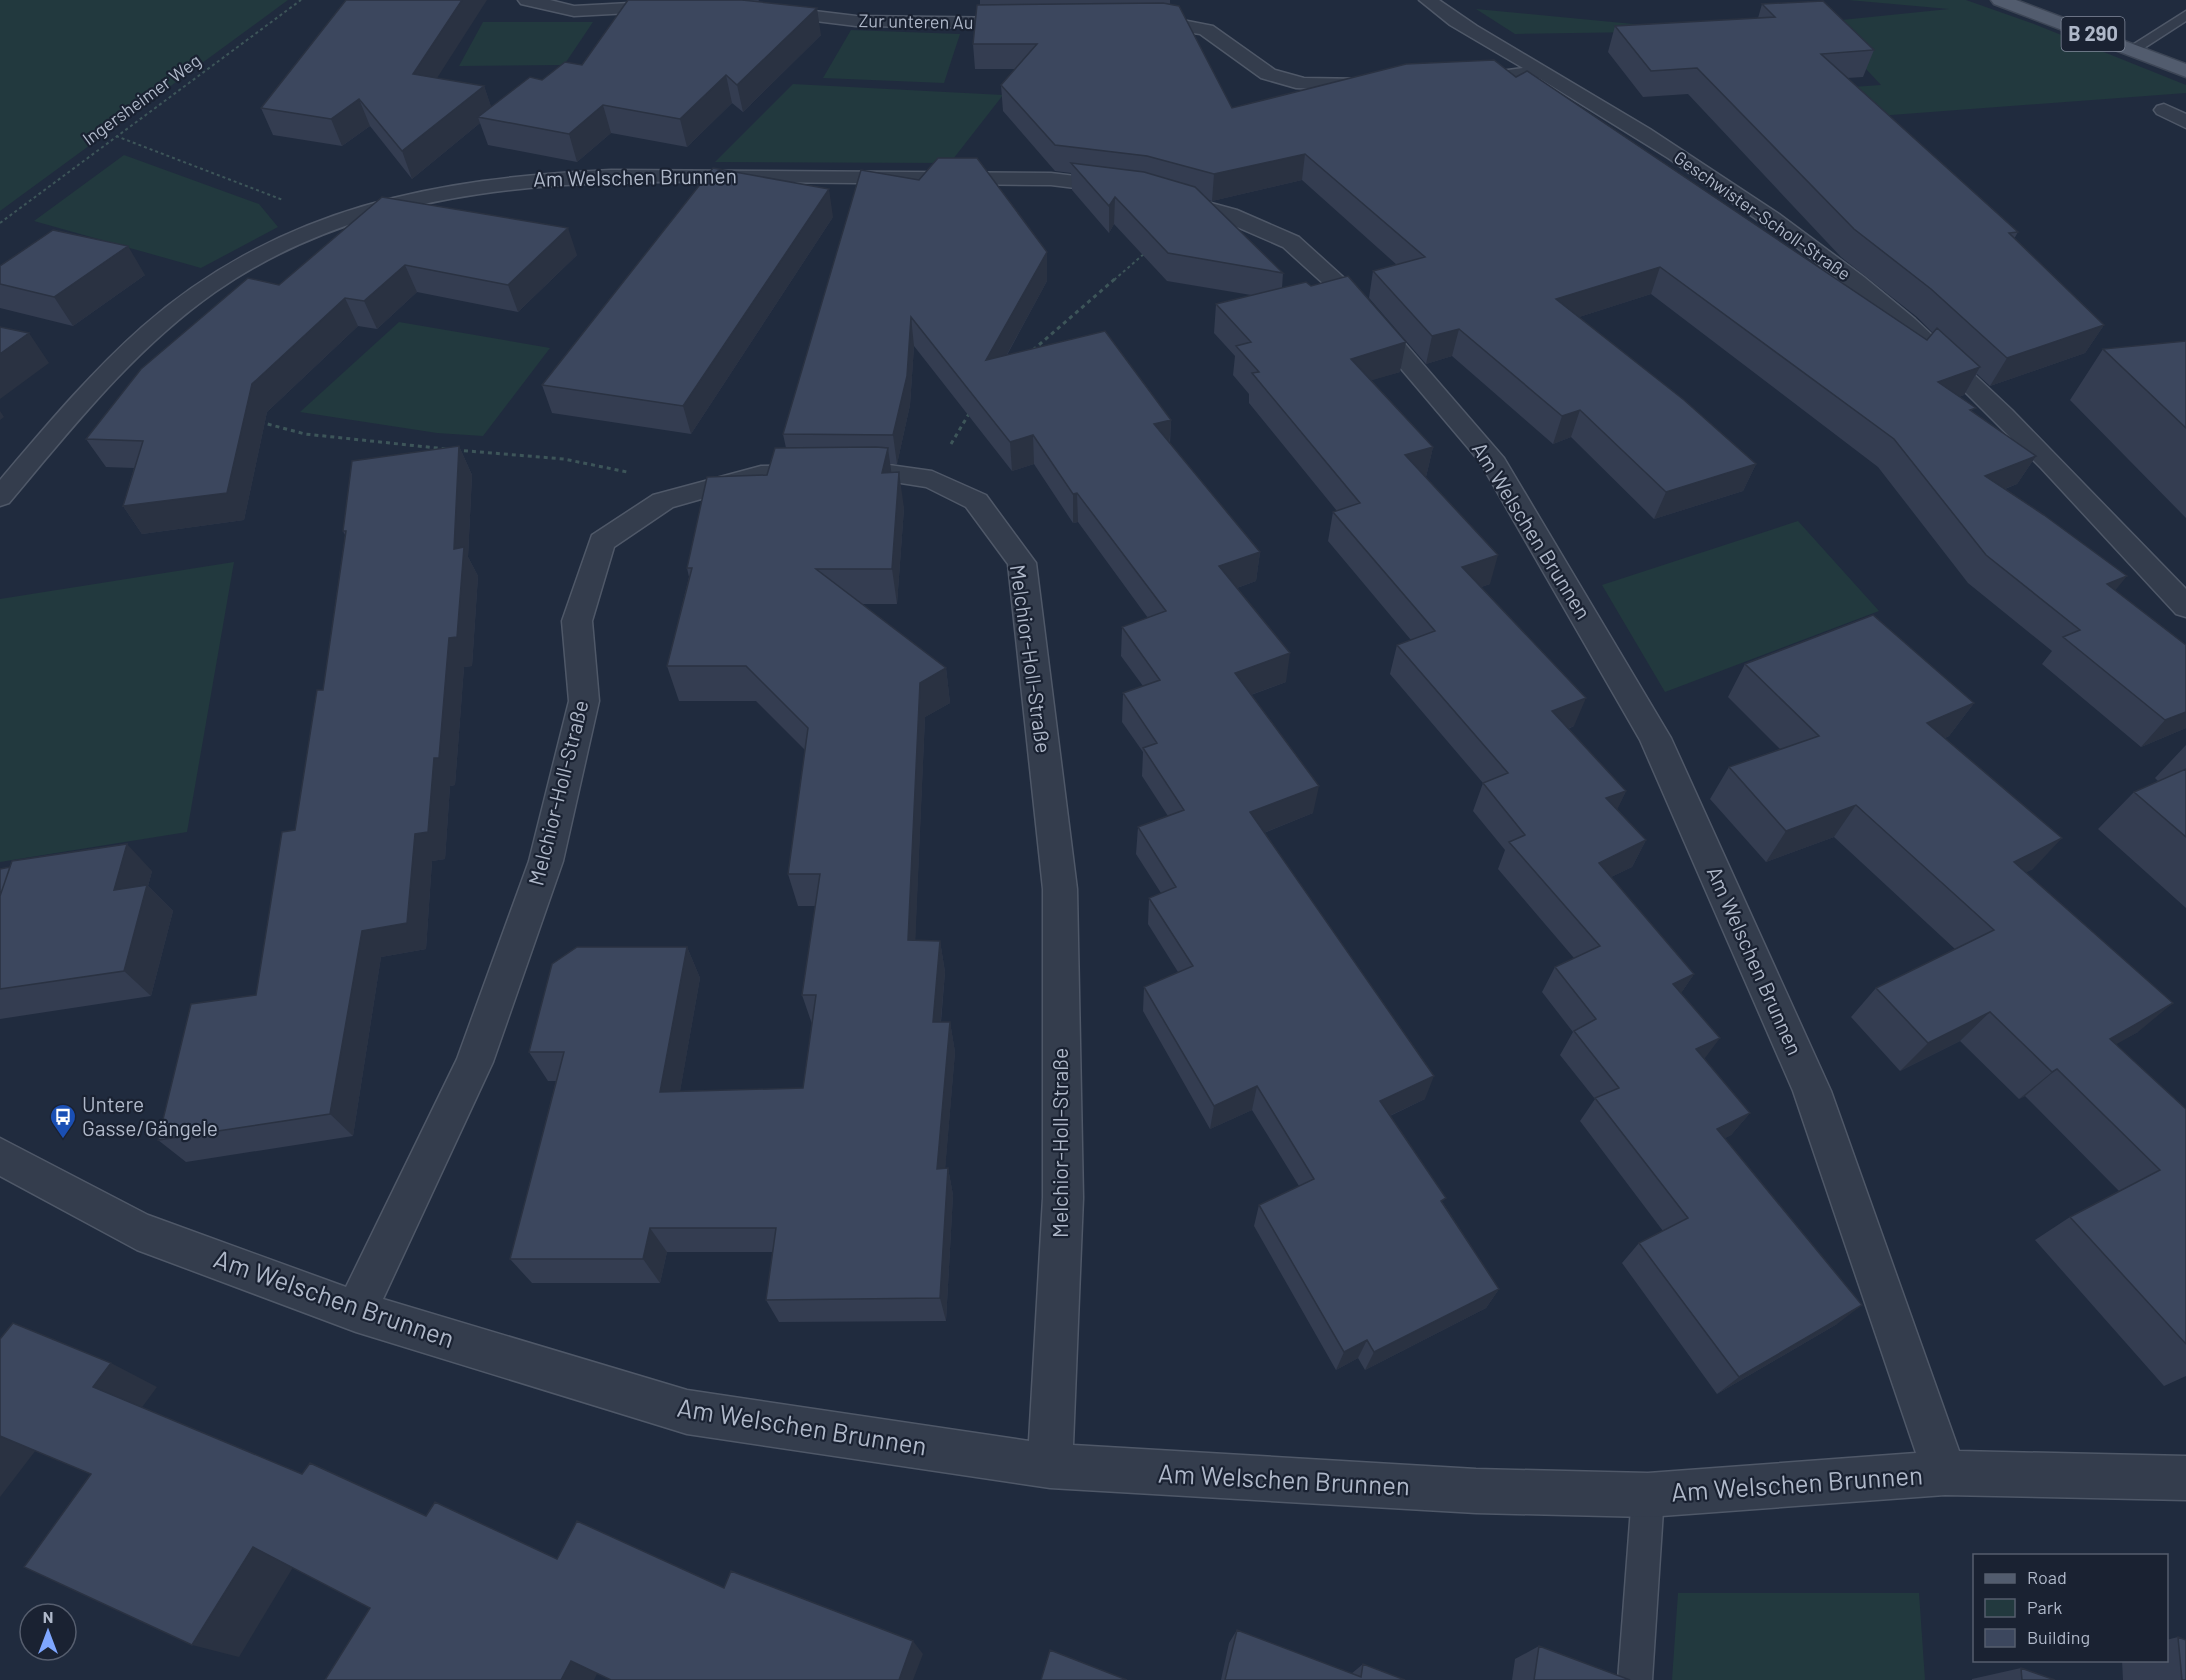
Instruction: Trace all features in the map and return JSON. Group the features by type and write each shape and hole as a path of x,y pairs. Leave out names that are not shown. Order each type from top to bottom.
{"main road":[{"name":"B 290","path":"2000,0 2186,71"}],"street":[{"path":"527,0 574,10 692,4"},
{"name":"Geschwister-Scholl-Straße","path":"1428,0 1460,26 1543,72 1674,153 1803,241 1904,322 2041,451 2186,607"},
{"name":"Zur unteren Au","path":"754,9 856,21 1039,24"},
{"path":"1129,21 1162,21 1206,30 1268,74 1304,84 1387,85"},
{"path":"1454,81 1543,72"},
{"path":"2164,110 2186,122"},
{"name":"Am Welschen Brunnen","path":"0,497 92,388 143,340 208,286 290,240 400,200 492,182 606,174 1052,179 1151,192 1229,215 1291,242 1355,300 1491,458 1655,738 1812,1091 1945,1473"},
{"name":"Melchior-Holl-Straße","path":"356,1311 475,1062 546,861 584,701 577,621 602,542 663,501 761,474 882,472 932,479 976,501 1022,563 1060,889 1063,1198 1050,1466"},
{"name":"Am Welschen Brunnen","path":"0,1156 137,1231 356,1311 687,1412 1050,1466 1476,1491 1648,1495 1945,1473 2186,1478"}],"lane":[{"path":"2133,49 2186,15"},
{"name":"Am Welschen Brunnen","path":"1635,1680 1648,1495"}],"path":[{"name":"Ingersheimer Weg","path":"0,223 301,0"},
{"path":"116,136 279,196 322,228"},
{"path":"1030,353 1133,266 1194,204"},
{"path":"932,479 964,419 975,404"},
{"path":"256,421 305,434 358,441 604,466 651,480 663,501"}],"green space":[{"path":"0,0 288,0 0,211"},
{"path":"1848,0 1966,0 2034,24 2186,85 2186,93 1851,118 1824,89 1881,85 1822,22 1949,9"},
{"path":"1476,9 1706,31 1515,34"},
{"path":"483,22 593,22 564,65 459,66"},
{"path":"851,30 960,34 944,83 823,78"},
{"path":"793,84 1003,95 950,163 715,162"},
{"path":"124,155 259,204 278,227 201,268 34,221"},
{"path":"399,322 550,348 483,436 437,433 300,412"},
{"path":"1798,521 1879,611 1665,692 1602,585"},
{"path":"234,562 187,832 0,862 0,599"},
{"path":"1678,1593 1919,1593 1925,1680 1672,1680"}],"building":[{"path":"346,0 462,0 413,74 484,86 402,151 359,99 331,119 261,108"},
{"path":"628,0 742,0 817,8 737,85 726,75 680,119 603,105 569,134 478,117 530,77 542,80 565,62 582,65"},
{"path":"1823,1 1874,50 1821,54 2018,232 2009,233 2104,325 2007,358 1931,289 1854,229 1697,68 1651,71 1615,26 1775,17 1762,4"},
{"path":"1163,3 1179,6 1232,108 1406,64 1494,60 1516,77 1527,71 1927,340 1937,328 1980,367 1938,382 1976,408 1970,410 2036,456 1985,476 2044,515 2127,576 2107,584 2186,645 2186,712 2165,720 2063,637 2080,630 1986,555 1894,439 1660,267 1556,299 1684,400 1756,464 1666,492 1580,410 1562,416 1459,329 1432,336 1373,271 1425,257 1305,154 1214,174 1147,156 1055,145 1001,85 1037,44 973,44 977,5"},
{"path":"938,158 977,158 1047,252 986,360 1105,331 1171,420 1154,424 1260,552 1219,566 1290,653 1235,673 1319,786 1250,812 1434,1076 1380,1101 1446,1198 1441,1201 1499,1289 1374,1352 1367,1340 1344,1352 1259,1205 1314,1179 1257,1086 1214,1106 1144,987 1193,966 1149,898 1176,887 1138,827 1184,810 1143,748 1157,743 1123,693 1160,680 1122,627 1166,611 1077,493 1073,494 1033,435 1010,442 911,317 907,376 893,435 783,434 861,170 919,180"},
{"path":"1071,163 1144,172 1195,187 1283,273 1168,253 1115,197 1109,206"},
{"path":"713,168 829,189 683,406 542,385"},
{"path":"382,197 568,228 508,285 405,265 364,301 345,298 252,384 227,493 123,506 143,441 86,439 141,369 248,278 279,285"},
{"path":"53,230 128,246 54,297 0,284 0,266"},
{"path":"1348,276 1406,342 1351,359 1433,447 1405,455 1498,555 1462,567 1586,698 1552,711 1626,791 1606,798 1646,840 1599,863 1694,974 1673,984 1720,1038 1696,1049 1750,1113 1717,1129 1862,1305 1739,1377 1639,1243 1688,1218 1595,1098 1619,1088 1574,1031 1596,1019 1555,967 1600,946 1509,842 1525,835 1483,783 1508,773 1397,645 1435,631 1333,512 1360,503 1252,373 1259,372 1236,346 1251,342 1216,304 1306,282 1311,286"},
{"path":"0,327 29,333 0,354"},
{"path":"2186,341 2186,428 2103,349"},
{"path":"459,446 454,549 464,547 457,637 449,638 439,758 434,758 428,832 415,834 407,923 362,931 330,1114 158,1140 191,1004 256,995 282,832 295,830 317,690 323,690 346,531 343,531 352,461"},
{"path":"775,448 888,448 882,473 899,472 892,569 816,569 946,668 920,683 908,940 940,941 933,1022 950,1022 937,1169 948,1168 940,1298 766,1300 776,1228 650,1228 643,1259 510,1259 564,1052 529,1052 552,964 577,947 687,947 660,1092 803,1088 816,995 802,995 820,874 788,874 808,728 746,666 667,666 692,568 687,568 707,477 767,475"},
{"path":"1873,615 1974,703 1927,723 2062,838 2014,862 2173,1003 2110,1039 2186,1109 2186,1344 2070,1217 2160,1170 2057,1069 2052,1072 1990,1012 1928,1043 1876,988 1994,930 1856,805 1786,831 1729,767 1819,736 1745,664"},
{"path":"2186,769 2186,837 2134,792"},
{"path":"127,844 114,890 147,885 124,971 0,989 0,896 12,861"},
{"path":"10,867 0,896 0,869"},
{"path":"13,1323 111,1363 93,1387 302,1474 310,1463 426,1516 435,1502 557,1559 577,1521 724,1588 731,1571 913,1641 899,1680 611,1680 571,1661 561,1680 325,1680 370,1608 253,1547 192,1645 24,1567 91,1474 0,1436 0,1339"},
{"path":"1237,1630 1361,1677 1363,1664 1405,1680 1225,1680"},
{"path":"2178,1637 2186,1640 2186,1680 2182,1680"},
{"path":"1539,1646 1630,1680 1534,1680"},
{"path":"1050,1650 1127,1680 1041,1680"},
{"path":"2021,1668 2055,1680 2022,1680"}],"place":[{"name":"Untere Gasse/Gängele","path":"63,1140"}]}
